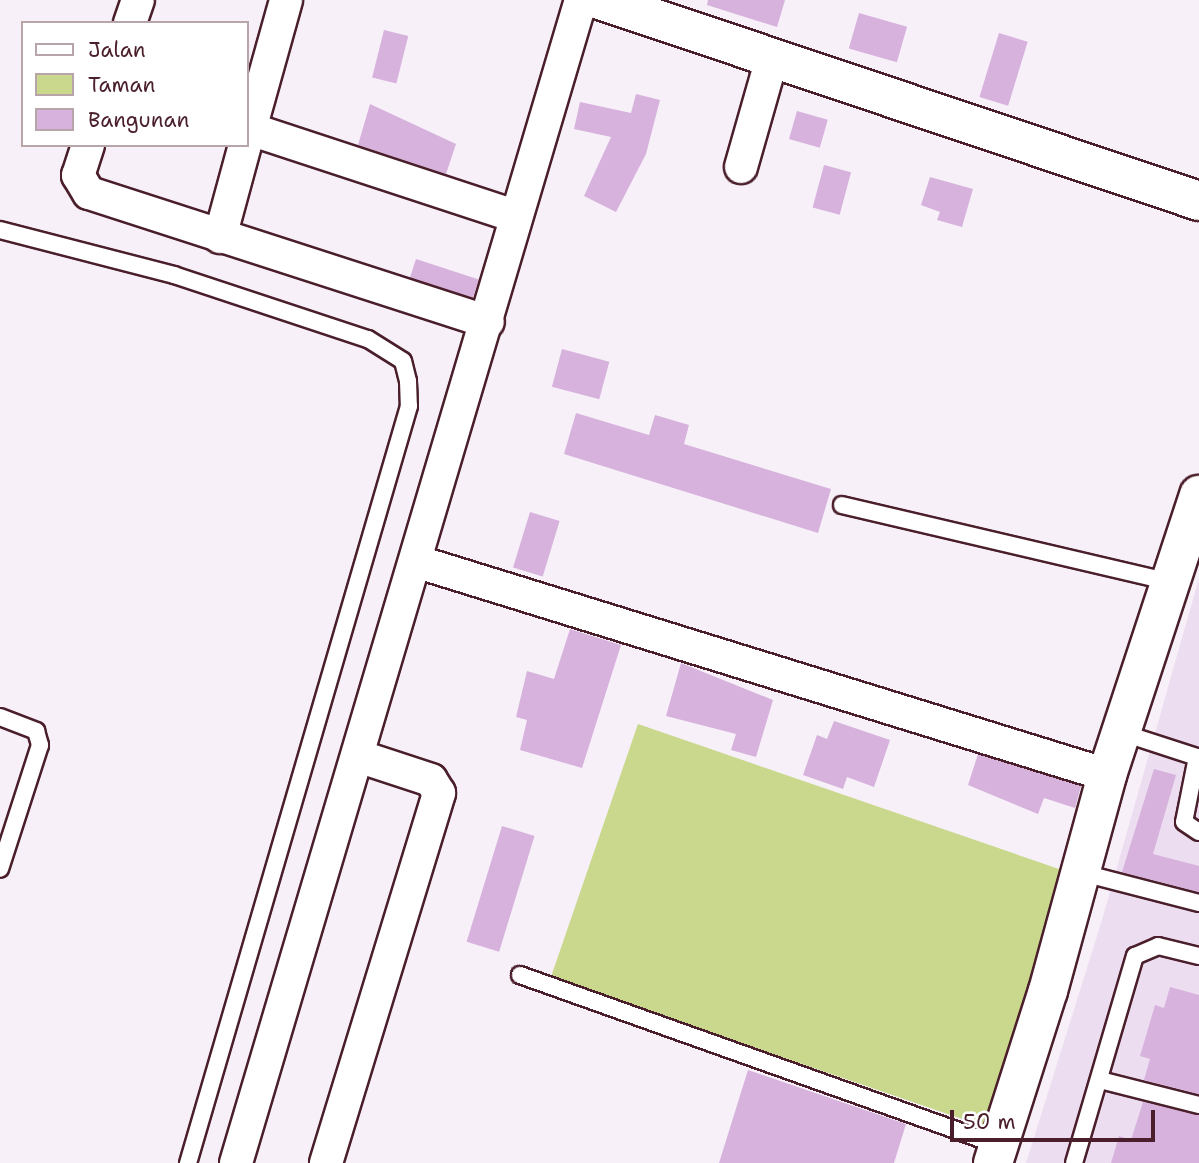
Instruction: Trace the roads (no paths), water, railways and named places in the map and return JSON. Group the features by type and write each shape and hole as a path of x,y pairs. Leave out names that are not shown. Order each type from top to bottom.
{"street":[{"path":"131,21 138,0"},
{"path":"248,134 286,0"},
{"path":"236,1163 488,322 515,216 581,0"},
{"path":"600,0 1199,201"},
{"path":"741,167 772,58"},
{"path":"248,138 515,216"},
{"path":"87,147 78,175 81,188 220,237 488,322"},
{"path":"220,237 245,147"},
{"path":"996,1154 1107,775 1173,582 1199,495"},
{"path":"415,561 1107,775"},
{"path":"326,1163 439,793 431,780 358,756"}],"lane":[{"path":"0,230 174,275 368,339 403,361 408,381 409,406 188,1163"},
{"path":"842,505 1173,582"},
{"path":"0,717 36,731 40,746 0,869"},
{"path":"1123,733 1198,754 1184,822 1199,831"},
{"path":"1079,872 1199,903"},
{"path":"1074,1163 1135,956 1158,946 1199,956"},
{"path":"520,975 996,1154"},
{"path":"1100,1080 1199,1105"}]}
